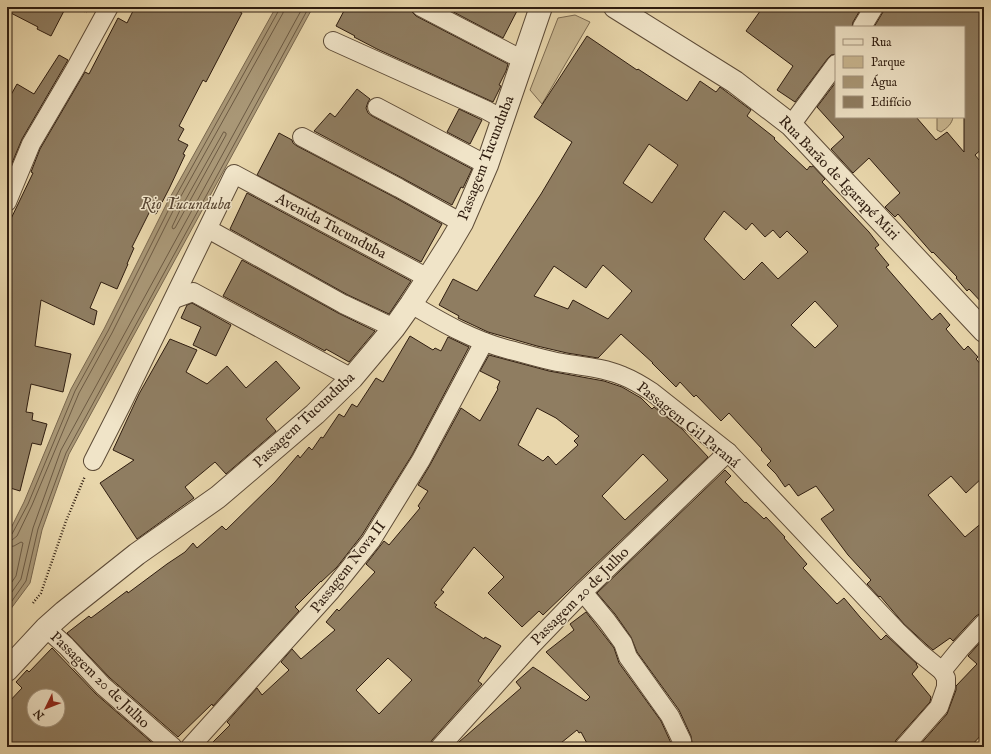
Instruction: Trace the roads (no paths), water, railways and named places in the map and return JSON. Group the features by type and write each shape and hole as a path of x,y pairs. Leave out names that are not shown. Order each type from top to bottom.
{"street":[{"path":"7,202 31,144 75,69 108,7"},
{"path":"421,7 523,60"},
{"name":"Passagem Tucunduba","path":"7,670 46,628 64,612 137,554 218,497 315,414 352,378 394,328 428,278 462,223 487,165 542,7"},
{"name":"Rua Barão de Igarapé Miri","path":"615,7 735,82 791,125 984,332"},
{"path":"863,26 874,7"},
{"path":"333,41 504,118"},
{"path":"791,125 835,65"},
{"path":"377,107 487,165"},
{"path":"302,137 462,223"},
{"name":"Avenida Tucunduba","path":"208,229 234,174 428,278"},
{"path":"93,461 208,229 343,304 394,328"},
{"path":"174,299 193,292 352,378"},
{"name":"Passagem Gil Paraná","path":"411,304 466,335 484,342 508,350 557,362 591,367 623,376 652,392 728,452 897,631 942,671"},
{"name":"Passagem Nova II","path":"190,747 331,591 372,541 421,460 484,342"},
{"name":"Passagem 20 de Julho","path":"440,747 531,646 583,592 728,452"},
{"path":"583,592 623,643 628,657 670,716 682,741 681,747"},
{"path":"904,747 938,707 946,687 946,678 942,671 984,622"},
{"name":"Passagem 20 de Julho","path":"46,628 66,646 103,686 173,747"}],"water":[{"name":"Rio Tucunduba","path":"276,7 313,7 69,454 42,530 30,583 7,614 7,536 24,502 71,389 104,329 168,201"}]}
